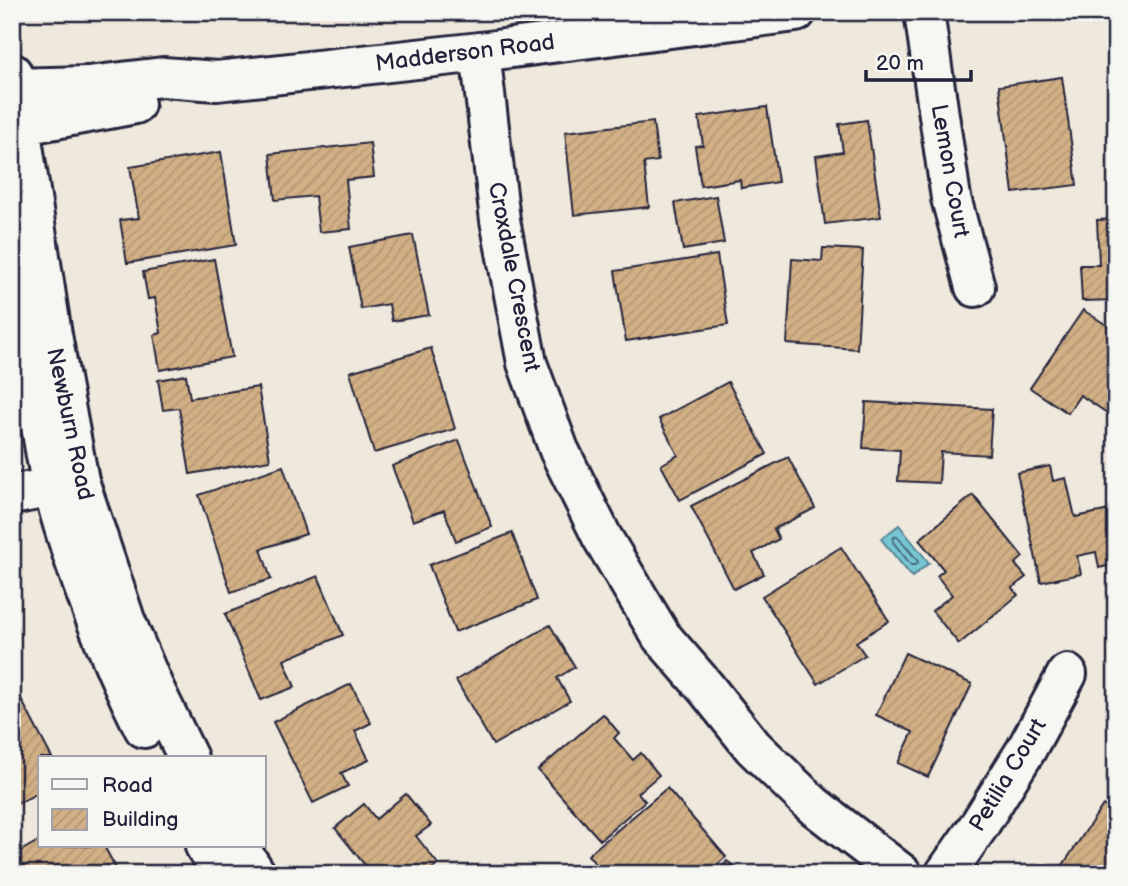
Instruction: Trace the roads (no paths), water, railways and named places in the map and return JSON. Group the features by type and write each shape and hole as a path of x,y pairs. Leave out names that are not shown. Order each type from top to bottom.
{"street":[{"name":"Madderson Road","path":"13,83 88,86 163,76 217,80 480,52 796,12"},
{"name":"Lemon Court","path":"924,12 951,198 975,286"},
{"name":"Croxdale Crescent","path":"480,52 500,220 527,363 559,450 602,537 661,636 753,747 813,805 902,874"},
{"name":"Madderson Road","path":"16,126 163,100 217,80"},
{"name":"Newburn Road","path":"13,83 16,126 51,335 75,563 125,691 159,756"},
{"name":"Newburn Road","path":"12,267 24,343 66,484 153,686 187,756"},
{"path":"12,495 66,484"},
{"name":"Petilia Court","path":"945,874 1026,750 1067,674"},
{"path":"206,848 222,874"},
{"path":"238,848 256,874"}],"water":[{"path":"899,525 929,563 912,577 881,539"}]}
